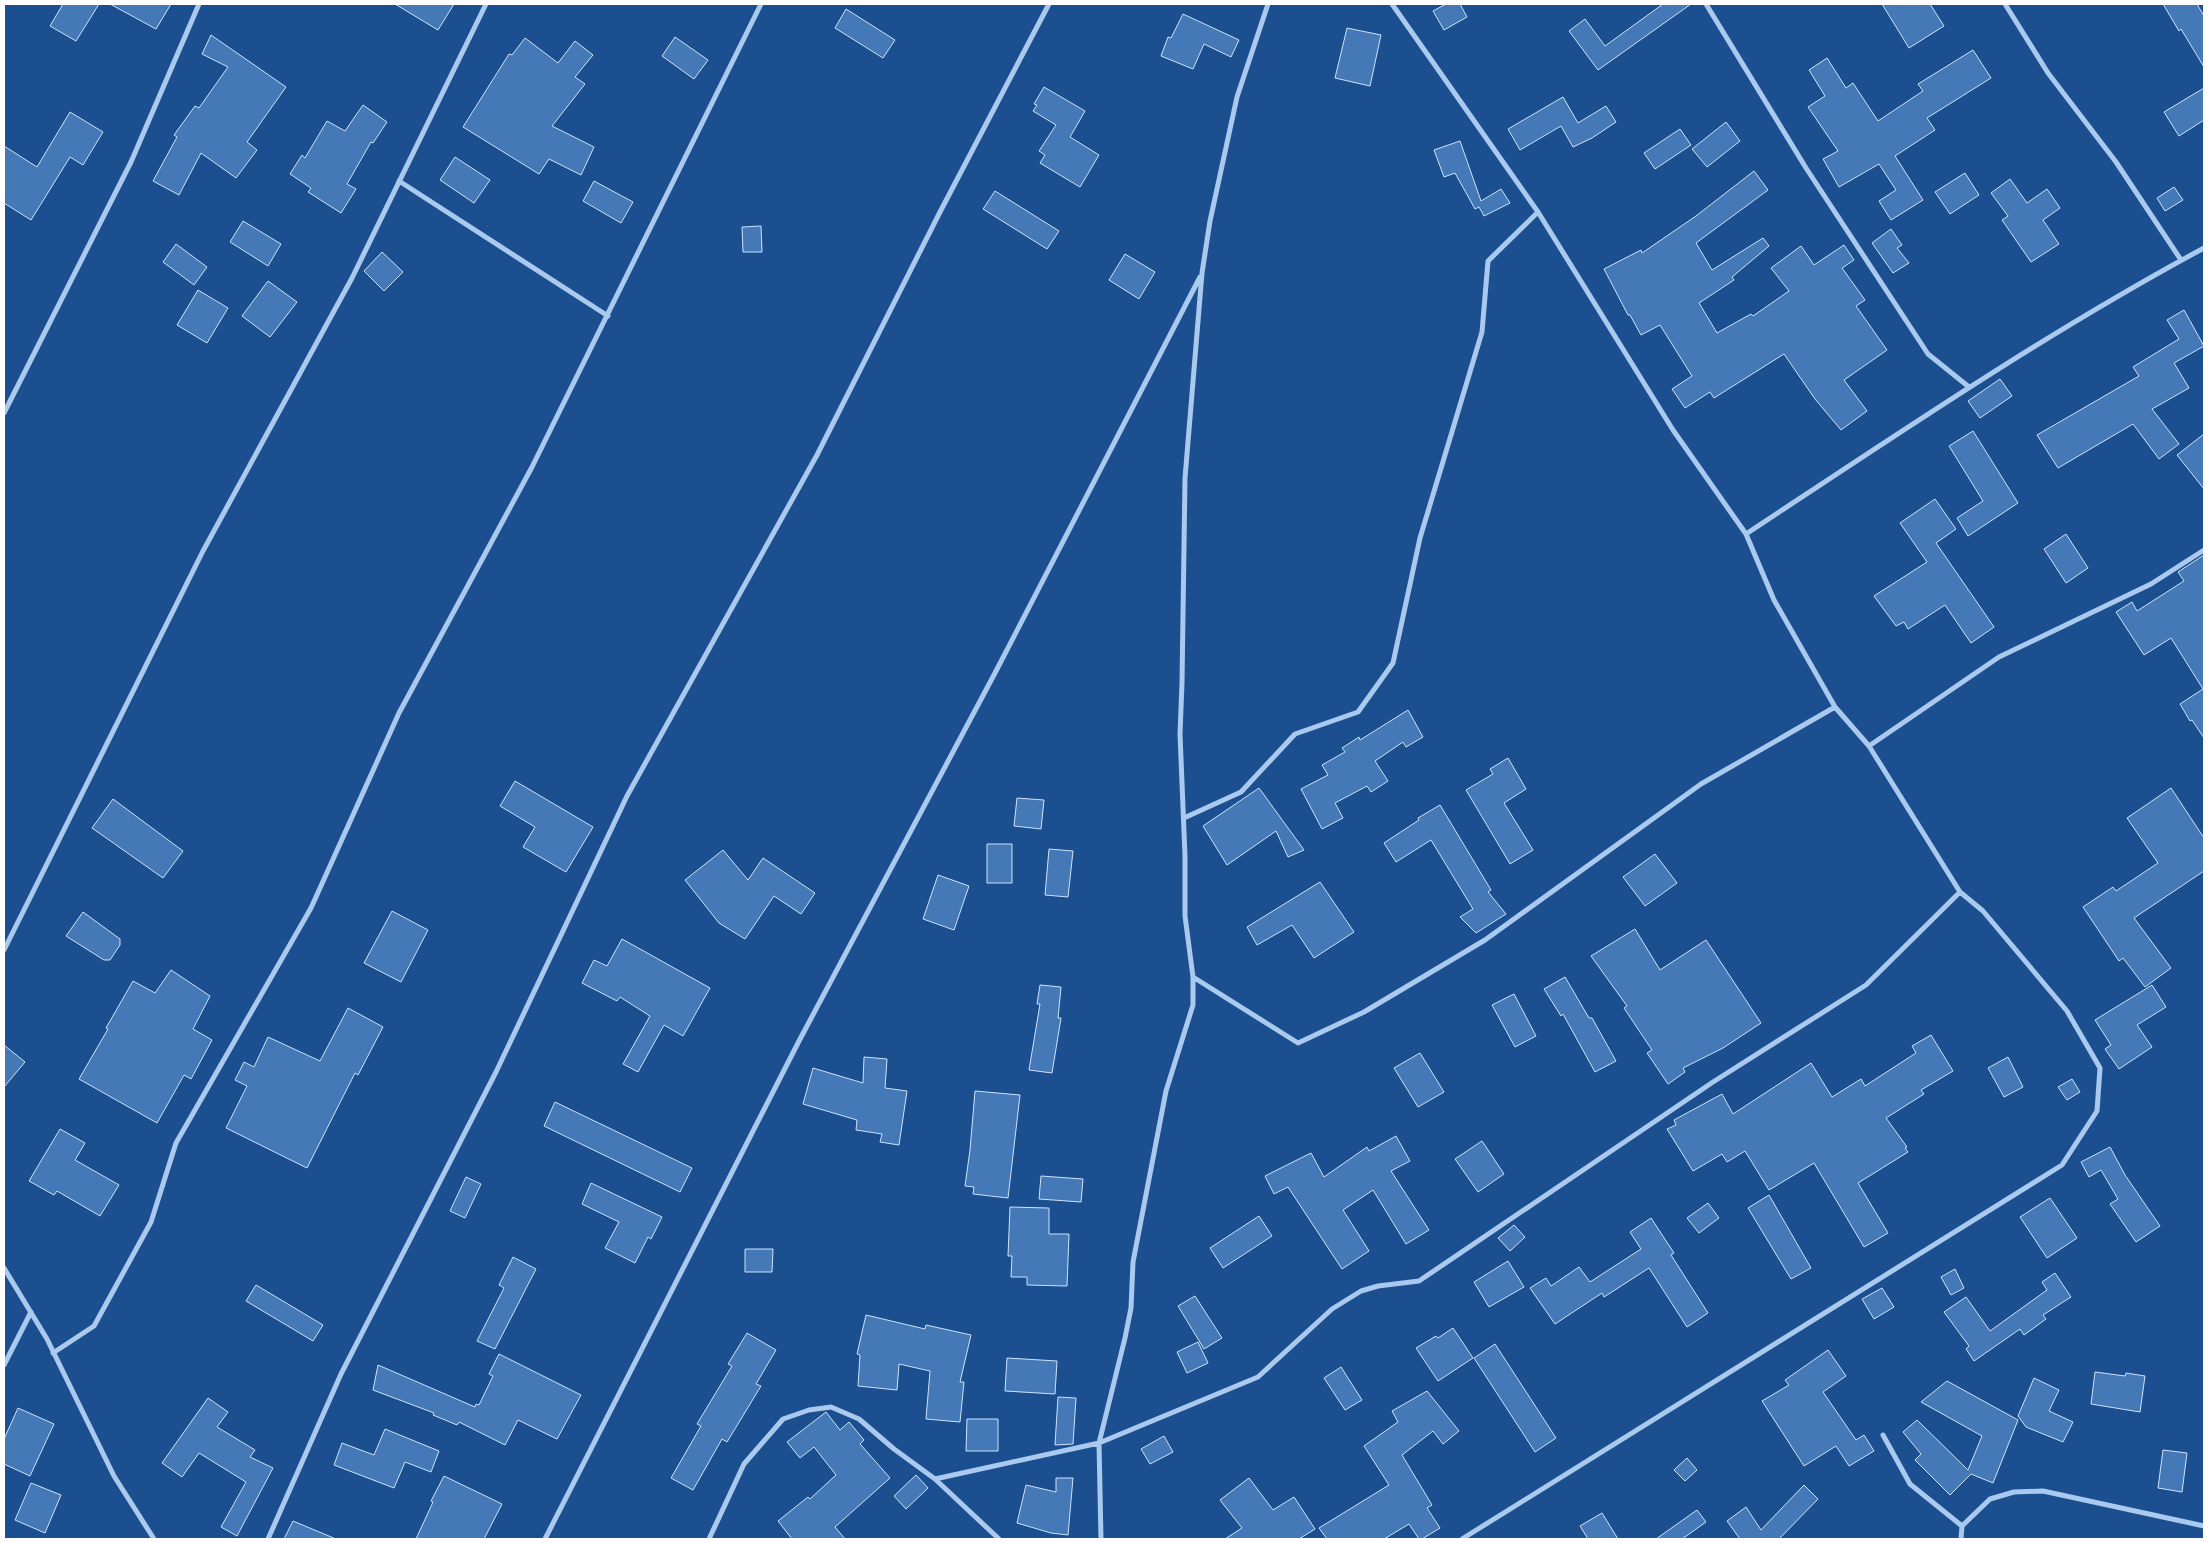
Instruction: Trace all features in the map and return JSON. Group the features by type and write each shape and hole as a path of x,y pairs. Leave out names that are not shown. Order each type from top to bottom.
{"street":[{"path":"4,413 131,162 199,4"},
{"path":"4,950 203,551 352,278 486,4"},
{"path":"53,1353 94,1326 151,1222 176,1143 311,908 399,713 532,467 761,4"},
{"path":"268,1539 341,1374 496,1072 627,796 817,455 1048,4"},
{"path":"1101,1539 1099,1443 1131,1308 1133,1262 1166,1091 1193,1005 1192,977 1185,916 1184,818 1180,734 1185,478 1202,273 1210,221 1237,97 1268,4"},
{"path":"1392,4 1538,212 1672,430 1746,534 1774,600 1835,707 1869,746 1960,892 1983,911 2067,1011 2100,1068 2097,1111 2062,1165 1462,1539"},
{"path":"1706,4 1806,168 1928,354 1969,387"},
{"path":"2005,4 2048,73 2116,162 2181,260"},
{"path":"399,181 608,316"},
{"path":"1184,818 1240,792 1295,734 1358,712 1394,663 1420,538 1482,332 1488,261 1538,212"},
{"path":"1746,534 1969,387 2204,248"},
{"path":"545,1539 799,1041 985,691 1202,273"},
{"path":"1869,746 1999,657 2152,584 2204,550"},
{"path":"1192,977 1298,1043 1364,1012 1486,940 1701,784 1835,707"},
{"path":"935,1479 1099,1443 1258,1377 1332,1309 1361,1291 1378,1286 1419,1281 1713,1082 1866,985 1960,892"},
{"path":"4,1268 53,1353 114,1476 154,1539"},
{"path":"4,1365 31,1312"},
{"path":"709,1539 744,1464 783,1419 809,1410 831,1407 859,1420 935,1479 999,1539"},
{"path":"1883,1435 1910,1484 1962,1526"},
{"path":"1961,1539 1962,1526 1990,1499 2014,1492 2043,1491 2204,1526"}],"building":[{"path":"63,4 99,4 76,41 50,26"},
{"path":"110,4 171,4 156,29"},
{"path":"395,4 454,4 438,30"},
{"path":"1446,4 1460,4 1467,17 1444,30 1433,11"},
{"path":"1663,4 1691,4 1598,70 1569,31 1585,19 1605,46"},
{"path":"1882,4 1930,4 1944,26 1909,48"},
{"path":"2163,4 2197,4 2204,16 2204,67 2181,29 2179,31"},
{"path":"846,9 895,40 883,58 835,28"},
{"path":"1183,14 1239,40 1231,57 1204,44 1193,69 1161,56 1168,37 1171,38"},
{"path":"1347,28 1381,35 1370,86 1335,78"},
{"path":"211,35 286,87 247,142 257,150 236,178 201,153 179,195 153,181 177,137 174,135 195,106 199,108 228,67 202,54"},
{"path":"675,37 708,60 694,79 662,56"},
{"path":"525,38 558,63 575,41 593,55 575,77 585,84 552,126 594,147 581,175 549,159 539,174 463,127 509,54 512,55"},
{"path":"1973,50 1991,78 1927,118 1935,130 1895,156 1923,200 1891,220 1879,201 1896,190 1879,164 1839,187 1823,159 1838,151 1808,107 1825,96 1809,70 1827,58 1846,88 1853,83 1878,121 1923,91 1918,84"},
{"path":"1044,87 1085,111 1070,137 1099,155 1080,187 1040,163 1045,155 1039,151 1056,125 1033,111 1037,105 1034,104"},
{"path":"2204,88 2204,120 2179,136 2164,112"},
{"path":"1563,97 1578,123 1606,106 1616,122 1592,138 1573,147 1561,126 1520,150 1508,129"},
{"path":"363,105 387,122 373,143 371,142 347,184 356,189 341,213 308,192 311,188 290,174 302,155 305,158 327,121 345,131"},
{"path":"70,112 103,132 83,165 70,157 31,220 4,203 4,146 37,167"},
{"path":"1726,122 1740,141 1707,167 1692,149"},
{"path":"1680,129 1691,145 1655,169 1644,153"},
{"path":"1460,141 1481,201 1501,189 1510,203 1484,216 1479,207 1475,209 1455,173 1444,177 1434,150"},
{"path":"455,157 490,180 474,203 440,180"},
{"path":"1754,171 1768,190 1696,243 1712,270 1763,238 1769,246 1732,277 1734,280 1699,303 1717,333 1751,314 1753,316 1789,291 1771,268 1801,246 1814,265 1844,245 1854,260 1842,268 1865,300 1856,306 1887,350 1844,380 1867,411 1841,430 1815,399 1784,354 1714,398 1710,392 1685,408 1672,389 1692,376 1660,325 1641,335 1630,315 1628,315 1604,269 1641,250 1642,253 1696,216"},
{"path":"1965,173 1979,195 1950,214 1935,192"},
{"path":"2010,179 2027,203 2047,189 2060,208 2043,220 2059,244 2031,262 2002,220 2008,216 1991,193"},
{"path":"594,181 633,202 621,223 583,201"},
{"path":"2174,187 2183,200 2165,211 2157,198"},
{"path":"995,191 1059,231 1047,249 983,209"},
{"path":"243,221 281,244 268,266 230,242"},
{"path":"761,226 762,252 743,252 742,227"},
{"path":"1891,229 1902,245 1897,248 1909,263 1893,273 1872,243"},
{"path":"176,244 207,267 194,285 163,262"},
{"path":"382,252 403,272 384,291 364,271"},
{"path":"1125,254 1155,272 1139,299 1109,280"},
{"path":"268,281 297,302 270,337 242,316"},
{"path":"198,290 228,308 207,343 177,325"},
{"path":"2184,310 2204,346 2174,363 2189,388 2152,409 2179,444 2159,459 2133,424 2058,468 2037,435 2139,376 2133,367 2179,339 2167,320"},
{"path":"2000,379 2012,396 1980,418 1968,401"},
{"path":"1973,431 2018,503 1968,536 1957,518 1983,501 1949,446"},
{"path":"2204,434 2204,489 2177,455"},
{"path":"1935,499 1956,529 1936,543 1994,627 1971,643 1945,605 1908,629 1904,622 1896,626 1874,596 1927,562 1900,523"},
{"path":"2066,534 2088,568 2066,583 2044,549"},
{"path":"2204,555 2204,738 2192,720 2190,721 2180,704 2203,689 2171,638 2144,655 2116,612 2132,602 2137,611 2184,581 2178,572"},
{"path":"1408,710 1423,737 1406,747 1403,742 1375,761 1388,781 1371,792 1367,786 1335,803 1343,818 1322,829 1301,789 1328,775 1322,765 1345,752 1342,748 1359,737 1360,740"},
{"path":"1508,758 1526,789 1504,803 1533,850 1510,864 1466,790 1493,774 1490,769"},
{"path":"515,781 593,827 566,872 523,847 535,827 500,806"},
{"path":"1259,788 1304,850 1288,857 1276,831 1227,865 1203,826"},
{"path":"2171,788 2204,838 2204,871 2134,918 2171,968 2145,987 2123,958 2119,961 2083,907 2113,887 2116,891 2158,863 2127,818"},
{"path":"1017,798 1044,800 1041,829 1014,826"},
{"path":"113,799 183,851 163,878 92,828"},
{"path":"1440,805 1491,890 1488,892 1506,914 1476,933 1460,917 1473,909 1431,840 1396,862 1384,843 1419,820 1418,818"},
{"path":"987,844 1012,844 1012,883 987,883"},
{"path":"1049,849 1073,851 1068,897 1045,895"},
{"path":"723,850 748,880 763,858 815,893 801,914 774,896 745,939 719,923 685,880"},
{"path":"1655,854 1677,883 1645,906 1623,877"},
{"path":"938,875 969,886 954,930 923,919"},
{"path":"1320,882 1354,932 1314,958 1292,925 1257,945 1247,927"},
{"path":"392,911 428,930 401,982 364,963"},
{"path":"83,912 120,939 120,945 110,960 104,960 66,936"},
{"path":"1635,929 1660,970 1706,940 1761,1023 1723,1048 1683,1068 1685,1072 1668,1084 1647,1053 1652,1050 1624,1008 1627,1006 1591,956"},
{"path":"622,939 710,988 683,1036 664,1025 638,1072 623,1064 650,1016 620,997 617,1001 582,983 594,960 607,966"},
{"path":"171,970 210,996 193,1029 212,1040 191,1079 184,1075 157,1123 79,1079 133,981 155,993"},
{"path":"1565,977 1589,1018 1592,1018 1616,1061 1595,1072 1563,1014 1561,1016 1544,989"},
{"path":"1040,985 1061,987 1058,1018 1061,1018 1052,1073 1029,1070 1040,1004 1037,1004"},
{"path":"2152,985 2166,1007 2137,1025 2152,1047 2119,1069 2105,1049 2111,1045 2095,1020"},
{"path":"1514,994 1536,1036 1515,1047 1492,1005"},
{"path":"348,1008 383,1027 358,1075 355,1073 307,1168 226,1128 247,1086 235,1080 244,1062 254,1067 268,1037 320,1061"},
{"path":"1931,1035 1953,1071 1921,1090 1924,1094 1886,1118 1907,1147 1905,1148 1908,1152 1858,1183 1888,1233 1864,1247 1814,1163 1769,1190 1745,1151 1727,1162 1722,1154 1693,1171 1667,1129 1676,1125 1674,1120 1722,1094 1733,1114 1811,1063 1832,1097 1861,1079 1865,1086 1916,1053 1912,1046"},
{"path":"4,1045 25,1062 4,1087"},
{"path":"1420,1053 1444,1092 1418,1107 1394,1068"},
{"path":"864,1057 887,1059 885,1088 907,1091 899,1145 880,1142 882,1134 856,1130 857,1120 803,1104 813,1068 863,1083"},
{"path":"2008,1057 2023,1087 2004,1097 1988,1068"},
{"path":"2072,1079 2080,1092 2067,1100 2058,1087"},
{"path":"975,1091 1020,1095 1008,1198 973,1194 974,1187 965,1186"},
{"path":"555,1102 692,1168 680,1192 544,1126"},
{"path":"60,1129 85,1143 75,1160 119,1185 100,1216 57,1191 54,1195 29,1181"},
{"path":"1396,1136 1410,1161 1391,1171 1429,1230 1406,1244 1373,1190 1343,1210 1369,1251 1342,1269 1288,1187 1274,1194 1265,1176 1311,1153 1324,1177 1367,1147 1369,1151"},
{"path":"1482,1141 1504,1174 1478,1192 1455,1159"},
{"path":"2110,1147 2125,1175 2160,1226 2136,1242 2110,1204 2118,1199 2101,1170 2089,1177 2081,1162"},
{"path":"1041,1176 1083,1179 1081,1202 1039,1199"},
{"path":"466,1177 481,1184 465,1218 450,1211"},
{"path":"591,1183 662,1217 651,1239 648,1237 635,1263 605,1248 619,1222 582,1204"},
{"path":"1769,1195 1811,1268 1791,1279 1748,1208"},
{"path":"2050,1198 2077,1238 2047,1258 2020,1217"},
{"path":"1708,1203 1719,1218 1699,1233 1687,1218"},
{"path":"1010,1207 1049,1208 1049,1234 1069,1234 1067,1286 1027,1285 1027,1277 1011,1277 1012,1256 1008,1256"},
{"path":"1259,1216 1272,1236 1223,1268 1210,1248"},
{"path":"1651,1218 1674,1253 1671,1255 1708,1313 1687,1327 1649,1268 1604,1297 1602,1293 1555,1324 1530,1288 1546,1278 1551,1286 1579,1267 1590,1282 1641,1249 1630,1232"},
{"path":"1514,1225 1525,1237 1510,1251 1498,1238"},
{"path":"745,1249 773,1249 772,1272 745,1272"},
{"path":"513,1257 536,1269 495,1349 477,1341 504,1288 499,1285"},
{"path":"1508,1261 1524,1287 1489,1307 1474,1282"},
{"path":"1955,1269 1964,1288 1951,1295 1941,1277"},
{"path":"2055,1273 2071,1297 2043,1315 2046,1319 2024,1335 2020,1329 1974,1361 1966,1349 1969,1346 1944,1312 1966,1297 1990,1331 2047,1290 2042,1282"},
{"path":"256,1285 323,1325 313,1341 246,1301"},
{"path":"1882,1288 1894,1307 1874,1319 1862,1299"},
{"path":"1195,1296 1222,1338 1204,1349 1178,1306"},
{"path":"866,1315 925,1329 926,1325 971,1335 960,1382 964,1382 960,1422 926,1419 930,1371 899,1364 897,1390 858,1386 860,1355 857,1354"},
{"path":"1453,1328 1473,1358 1438,1381 1416,1348 1436,1336 1438,1338"},
{"path":"747,1333 776,1350 756,1384 761,1386 727,1442 722,1439 693,1490 671,1478 701,1426 697,1424 732,1366 728,1364"},
{"path":"1198,1342 1208,1363 1187,1373 1177,1352"},
{"path":"1495,1344 1556,1438 1535,1452 1474,1358"},
{"path":"1828,1350 1846,1376 1823,1392 1856,1440 1864,1435 1874,1451 1849,1466 1836,1446 1804,1466 1762,1401 1789,1385 1785,1380"},
{"path":"499,1354 581,1395 557,1439 518,1420 505,1445 459,1422 457,1425 433,1415 434,1413 373,1390 378,1365 475,1407 476,1404 479,1405 493,1376 489,1374"},
{"path":"1007,1358 1057,1361 1055,1394 1005,1391"},
{"path":"1341,1367 1362,1400 1345,1410 1324,1378"},
{"path":"2095,1372 2125,1376 2126,1373 2145,1376 2140,1412 2091,1404"},
{"path":"2034,1378 2059,1390 2049,1411 2073,1422 2063,1442 2026,1427 2018,1416"},
{"path":"1947,1381 2018,1420 1993,1483 1971,1474 1950,1495 1915,1460 1921,1454 1903,1432 1917,1420 1968,1470 1982,1436 1921,1402"},
{"path":"1427,1391 1459,1431 1443,1444 1433,1431 1402,1455 1432,1505 1427,1508 1440,1528 1422,1539 1419,1539 1409,1524 1384,1539 1327,1539 1319,1528 1389,1485 1364,1446 1398,1422 1392,1411"},
{"path":"1058,1397 1076,1398 1073,1444 1055,1445"},
{"path":"208,1398 228,1412 217,1427 255,1450 250,1457 273,1468 237,1536 221,1527 246,1482 199,1453 182,1477 162,1463"},
{"path":"18,1408 54,1424 30,1476 4,1464 4,1439"},
{"path":"826,1412 840,1430 849,1422 864,1440 860,1444 890,1478 835,1527 845,1539 792,1539 778,1521 808,1497 810,1499 836,1475 814,1447 800,1458 787,1442"},
{"path":"967,1419 998,1419 998,1451 966,1451"},
{"path":"385,1429 439,1451 431,1472 405,1462 394,1488 334,1465 342,1443 374,1455"},
{"path":"1164,1436 1173,1452 1150,1464 1141,1449"},
{"path":"2163,1450 2187,1453 2182,1492 2158,1488"},
{"path":"1687,1458 1697,1470 1685,1481 1674,1470"},
{"path":"916,1475 928,1488 906,1509 894,1496"},
{"path":"444,1476 502,1504 484,1539 416,1539 433,1502 431,1501"},
{"path":"1056,1478 1073,1478 1068,1535 1051,1533 1017,1523 1026,1485 1056,1492"},
{"path":"1249,1478 1273,1510 1294,1497 1315,1529 1299,1539 1225,1539 1242,1528 1220,1500"},
{"path":"31,1483 61,1495 45,1533 15,1520"},
{"path":"1804,1485 1818,1499 1779,1539 1740,1539 1727,1521 1746,1507 1761,1530"},
{"path":"1697,1510 1706,1522 1682,1539 1656,1539"},
{"path":"1602,1513 1618,1539 1588,1539 1580,1526"},
{"path":"293,1521 336,1539 284,1539"}]}
